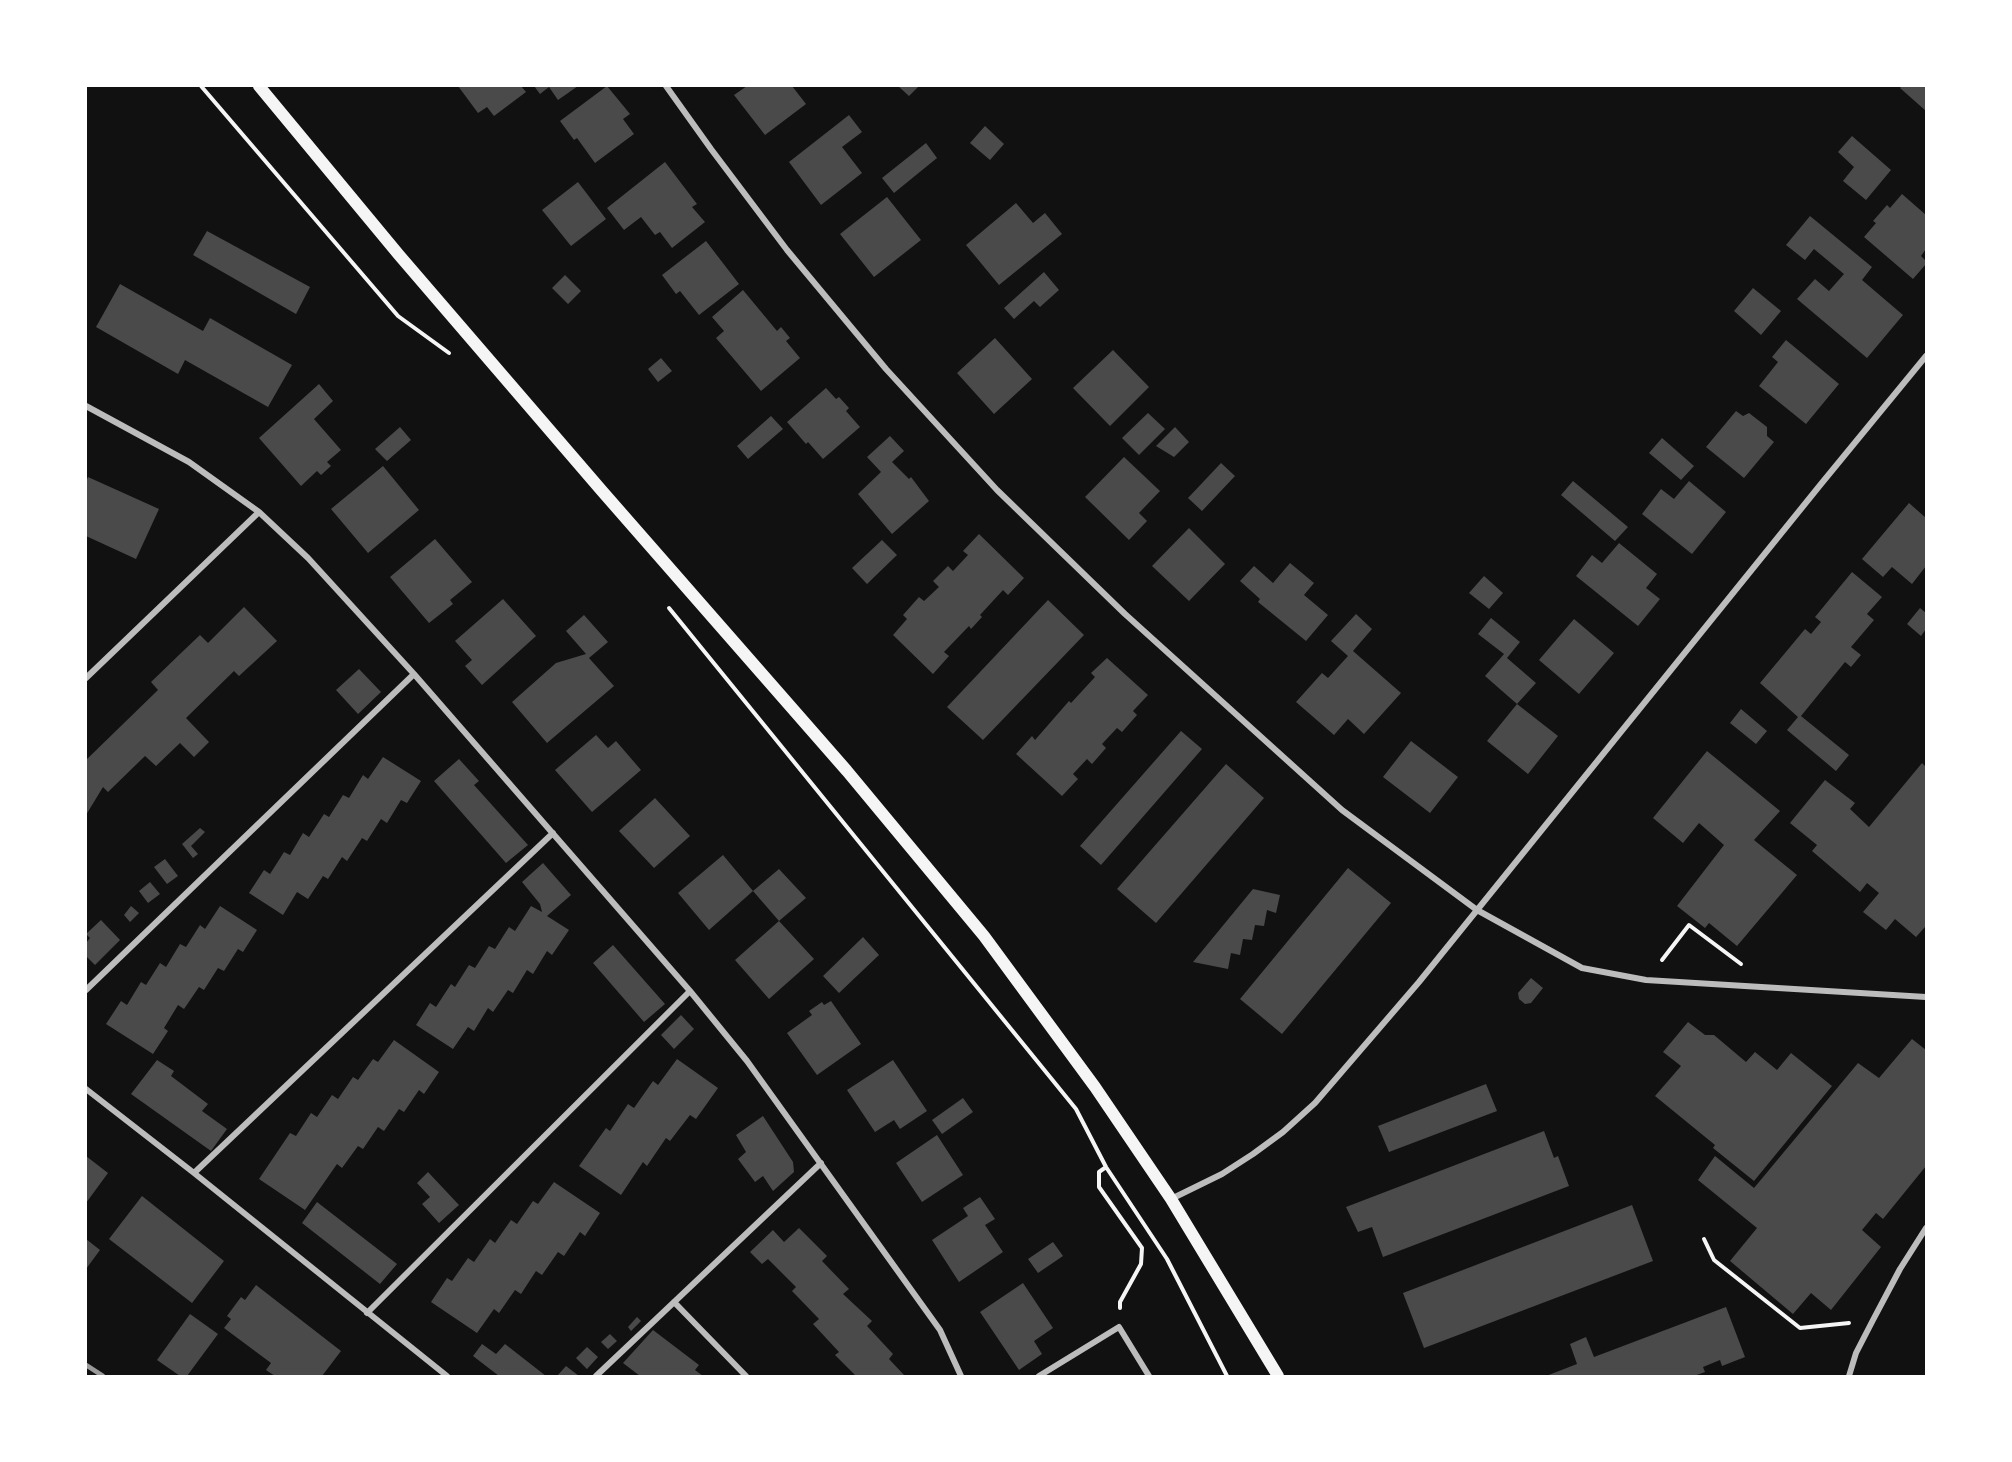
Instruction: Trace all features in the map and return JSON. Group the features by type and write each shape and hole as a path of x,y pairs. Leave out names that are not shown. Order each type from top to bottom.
{"main road":[{"path":"259,86 407,264 847,771 984,936 1095,1087 1171,1199 1278,1377"}],"street":[{"path":"666,86 787,250 886,369 997,490 1156,643 1342,810 1477,910 1582,968 1646,980 1926,997"},
{"path":"1171,1199 1222,1174 1253,1154 1283,1132 1315,1103 1419,982 1926,356"},
{"path":"86,406 189,462 259,512 308,558 414,674 690,991 747,1061 940,1330 961,1377"},
{"path":"86,678 259,512"},
{"path":"86,990 414,674"},
{"path":"194,1173 553,833"},
{"path":"367,1313 690,991"},
{"path":"86,1089 447,1377"},
{"path":"596,1377 821,1163"},
{"path":"1849,1377 1856,1353 1873,1320 1900,1269 1926,1228"},
{"path":"674,1302 746,1377"},
{"path":"1039,1377 1119,1327 1149,1377"}],"path":[{"path":"201,86 398,316 452,355"},
{"path":"668,607 1076,1109 1106,1167 1167,1259 1227,1377"},
{"path":"1646,980 1689,925 1743,966 1749,987"},
{"path":"1106,1167 1099,1172 1099,1186 1142,1248 1142,1264 1120,1302 1119,1327"},
{"path":"1704,1239 1714,1260 1800,1328 1873,1320"}],"building":[{"path":"458,86 521,86 526,92 494,116 487,107 478,113"},
{"path":"534,86 578,86 558,100 549,87 540,94"},
{"path":"607,86 630,114 623,119 634,134 595,163 577,138 574,140 560,121"},
{"path":"747,86 792,86 806,104 765,135 734,95"},
{"path":"898,86 919,86 909,96"},
{"path":"1902,86 1926,86 1926,111 1900,88"},
{"path":"849,115 862,132 842,147 862,173 821,205 789,162"},
{"path":"985,126 1004,144 990,160 970,143"},
{"path":"1852,136 1891,170 1866,200 1843,181 1854,167 1838,152"},
{"path":"926,143 937,158 894,193 882,178"},
{"path":"665,162 697,204 692,207 705,222 672,248 660,232 655,235 641,217 624,230 607,208"},
{"path":"578,182 606,219 571,246 542,210"},
{"path":"1902,194 1926,215 1926,249 1921,256 1926,264 1913,279 1864,237 1876,223 1873,221 1887,205 1890,208"},
{"path":"887,197 921,240 874,277 840,234"},
{"path":"1016,203 1033,223 1045,213 1062,234 999,285 966,245"},
{"path":"1810,216 1872,267 1862,280 1903,315 1867,358 1797,299 1815,279 1829,291 1844,274 1814,249 1805,260 1786,245"},
{"path":"207,231 310,287 296,314 193,255"},
{"path":"706,241 739,284 699,315 680,291 676,294 662,275"},
{"path":"1044,272 1059,290 1040,307 1034,301 1014,319 1004,308"},
{"path":"565,275 581,291 568,304 552,288"},
{"path":"120,284 203,331 210,318 292,365 268,407 185,360 178,374 96,327"},
{"path":"1753,288 1781,311 1761,335 1734,311"},
{"path":"743,290 777,331 781,327 790,338 786,341 800,358 761,391 716,338 724,331 712,317"},
{"path":"995,338 1032,379 994,414 957,373"},
{"path":"1786,340 1839,384 1806,424 1759,386 1778,362 1772,357"},
{"path":"1113,350 1149,387 1110,426 1073,388"},
{"path":"661,358 672,371 658,382 648,369"},
{"path":"319,384 333,401 314,419 341,450 327,462 331,466 321,475 317,471 301,486 259,438"},
{"path":"826,388 849,408 846,411 860,427 823,459 787,422"},
{"path":"1736,411 1743,416 1749,413 1767,427 1767,436 1774,442 1744,478 1706,447"},
{"path":"1148,413 1165,429 1139,455 1122,438"},
{"path":"771,416 783,429 748,459 737,446"},
{"path":"400,427 411,440 387,461 375,449"},
{"path":"1175,427 1189,442 1174,457 1156,446"},
{"path":"890,436 904,451 892,462 909,479 911,477 929,501 892,534 858,494 881,472 867,457"},
{"path":"1662,438 1694,466 1681,480 1649,453"},
{"path":"1124,457 1160,491 1139,513 1147,521 1129,540 1085,497"},
{"path":"1221,463 1235,476 1202,511 1188,498"},
{"path":"383,466 419,510 368,553 331,509"},
{"path":"88,477 159,509 136,559 86,536 86,482"},
{"path":"1573,481 1628,527 1615,541 1561,495"},
{"path":"1689,481 1726,512 1692,554 1642,514 1661,489 1674,499"},
{"path":"1909,503 1926,518 1926,566 1912,584 1892,567 1883,577 1862,559"},
{"path":"1189,528 1225,564 1189,601 1152,566"},
{"path":"979,534 1024,578 1008,595 1003,590 980,615 982,617 971,629 969,626 944,652 949,656 933,674 893,635 907,619 903,615 919,597 924,601 939,587 933,581 948,566 953,571 968,555 963,551"},
{"path":"435,539 472,582 450,600 453,604 429,623 390,577"},
{"path":"882,540 897,555 867,584 852,568"},
{"path":"1619,543 1657,574 1646,588 1660,599 1638,626 1576,576 1592,555 1602,563"},
{"path":"1290,563 1314,583 1304,595 1328,615 1306,641 1258,602 1260,599 1240,581 1254,566 1273,583"},
{"path":"1852,572 1882,597 1867,614 1874,620 1851,647 1861,655 1851,667 1845,662 1801,716 1849,755 1836,771 1787,730 1798,717 1760,683 1805,629 1811,634 1821,622 1815,617"},
{"path":"1484,576 1503,593 1489,609 1469,593"},
{"path":"503,599 536,636 482,685 465,666 472,660 455,641"},
{"path":"1048,600 1084,635 983,740 947,707"},
{"path":"244,607 277,641 239,676 234,671 186,718 209,742 194,757 180,743 156,766 145,756 108,792 103,787 86,815 86,760 158,690 151,682 200,635 208,643"},
{"path":"1920,608 1926,613 1926,629 1921,636 1907,624"},
{"path":"1356,614 1372,629 1353,651 1401,693 1364,734 1348,719 1334,735 1296,702 1322,673 1328,678 1348,656 1331,641"},
{"path":"584,615 608,642 589,658 614,686 547,743 512,702 556,663 586,654 566,631"},
{"path":"1491,618 1520,642 1507,658 1536,683 1517,704 1485,676 1504,654 1478,634"},
{"path":"1574,619 1614,653 1579,694 1539,660"},
{"path":"1107,658 1148,695 1133,711 1137,715 1122,732 1117,728 1102,744 1106,748 1092,764 1087,759 1073,774 1078,779 1062,796 1016,754 1032,736 1035,740 1069,701 1071,703 1095,677 1091,673"},
{"path":"359,669 381,692 358,714 336,690"},
{"path":"1517,704 1558,736 1528,774 1487,741"},
{"path":"1741,709 1767,731 1756,744 1730,723"},
{"path":"1181,731 1202,749 1101,865 1080,846"},
{"path":"596,735 608,748 616,741 641,770 592,812 555,770"},
{"path":"1411,741 1458,777 1430,813 1383,777"},
{"path":"1707,751 1780,811 1754,840 1797,875 1737,946 1709,923 1705,928 1677,906 1724,845 1699,823 1683,843 1653,818"},
{"path":"383,757 421,781 407,803 401,800 387,823 381,819 367,841 362,838 347,861 342,857 328,879 323,876 308,899 297,892 283,915 249,893 264,870 270,874 284,852 290,855 303,833 309,837 324,814 329,817 343,795 349,798 363,775 368,779"},
{"path":"459,759 479,781 474,785 528,845 506,863 434,781"},
{"path":"1922,763 1926,767 1926,928 1916,937 1895,919 1886,930 1863,912 1879,893 1867,883 1860,892 1812,851 1817,845 1790,823 1825,780 1855,803 1850,809 1869,827"},
{"path":"1226,764 1264,798 1156,923 1117,889"},
{"path":"655,798 690,836 654,868 619,831"},
{"path":"200,828 205,832 191,846 198,854 193,858 182,844"},
{"path":"723,855 753,891 709,930 678,893"},
{"path":"165,859 178,876 167,884 154,867"},
{"path":"543,863 571,895 547,916 569,930 552,955 547,951 533,974 527,970 513,993 508,990 493,1012 488,1008 474,1031 468,1027 453,1049 416,1025 430,1003 436,1007 451,984 455,987 469,965 475,968 489,946 495,949 509,927 515,931 531,906 542,912 540,904 522,882"},
{"path":"1348,868 1391,903 1282,1034 1240,999"},
{"path":"779,869 806,898 779,921 753,891"},
{"path":"150,882 160,894 148,903 139,891"},
{"path":"1253,889 1280,895 1276,913 1267,910 1264,926 1255,925 1252,940 1243,939 1240,955 1231,953 1228,969 1193,962"},
{"path":"131,906 139,913 130,922 124,915"},
{"path":"220,906 257,930 243,952 238,949 224,971 218,968 204,990 199,987 184,1009 178,1005 164,1028 168,1031 153,1054 106,1024 121,1001 127,1005 141,982 146,985 160,963 166,967 180,944 186,947 200,925 205,929"},
{"path":"101,920 120,940 95,965 86,956 86,943 90,938 86,934"},
{"path":"779,921 814,959 769,999 735,960"},
{"path":"863,937 879,955 839,993 823,976"},
{"path":"613,945 665,1004 644,1022 593,963"},
{"path":"1531,978 1543,988 1531,1003 1525,1004 1519,999 1518,993"},
{"path":"831,1001 861,1044 817,1075 787,1033 812,1015 809,1011 822,1002 824,1005"},
{"path":"681,1015 694,1029 674,1049 661,1035"},
{"path":"1688,1022 1705,1035 1714,1035 1746,1062 1755,1052 1777,1070 1791,1053 1832,1086 1754,1181 1713,1148 1715,1145 1655,1096 1681,1066 1663,1052"},
{"path":"1912,1039 1926,1050 1926,1166 1883,1219 1876,1213 1862,1230 1881,1247 1831,1310 1811,1293 1793,1314 1730,1261 1757,1228 1698,1180 1715,1156 1754,1188 1858,1063 1879,1078"},
{"path":"394,1040 439,1072 424,1094 419,1090 404,1112 399,1109 384,1131 378,1127 363,1149 358,1146 342,1168 337,1164 305,1210 259,1179 290,1133 296,1136 311,1113 317,1117 332,1095 338,1099 353,1077 358,1080 373,1059 378,1062"},
{"path":"677,1059 718,1088 696,1119 690,1115 670,1141 666,1138 647,1166 643,1162 621,1195 579,1166 606,1128 610,1131 628,1104 634,1108 653,1081 658,1085"},
{"path":"157,1060 174,1071 171,1076 208,1104 202,1111 227,1129 211,1151 131,1094"},
{"path":"893,1060 927,1111 900,1129 894,1120 875,1132 847,1090"},
{"path":"1486,1084 1497,1111 1389,1152 1378,1126"},
{"path":"963,1098 973,1112 942,1134 932,1120"},
{"path":"763,1116 793,1162 794,1172 773,1191 763,1176 755,1182 738,1159 746,1152 736,1135"},
{"path":"1544,1131 1554,1158 1558,1156 1569,1186 1383,1257 1372,1227 1358,1232 1346,1207"},
{"path":"937,1135 963,1175 922,1202 896,1163"},
{"path":"86,1156 108,1173 86,1203"},
{"path":"428,1172 459,1205 439,1223 422,1204 430,1197 417,1183"},
{"path":"554,1182 600,1213 585,1236 580,1232 564,1256 558,1252 542,1275 536,1271 521,1294 515,1290 499,1313 494,1309 477,1333 431,1302 447,1278 452,1281 468,1258 474,1262 490,1239 495,1243 511,1220 517,1224 533,1201 538,1204"},
{"path":"142,1196 224,1261 192,1303 109,1239"},
{"path":"980,1197 995,1219 985,1225 1003,1252 959,1282 932,1240 968,1216 963,1208"},
{"path":"317,1202 397,1264 380,1284 302,1223"},
{"path":"1632,1205 1653,1261 1424,1348 1403,1293"},
{"path":"799,1228 827,1256 822,1261 849,1289 843,1294 872,1321 867,1326 893,1354 889,1359 905,1376 856,1376 835,1355 839,1352 813,1324 819,1319 792,1291 796,1287 768,1259 762,1264 750,1252 773,1230 784,1242"},
{"path":"86,1239 100,1250 86,1269"},
{"path":"1053,1242 1063,1256 1038,1273 1028,1259"},
{"path":"1023,1283 1053,1328 1034,1341 1042,1354 1019,1370 980,1312"},
{"path":"256,1285 341,1351 322,1376 275,1376 266,1370 271,1363 224,1328 231,1319 227,1316 241,1297 245,1300"},
{"path":"1726,1307 1745,1357 1722,1366 1720,1360 1703,1367 1705,1372 1694,1376 1546,1376 1577,1364 1570,1344 1586,1337 1594,1357"},
{"path":"190,1314 218,1334 187,1376 180,1376 157,1360"},
{"path":"637,1317 641,1321 631,1331 628,1327"},
{"path":"653,1330 699,1365 695,1370 703,1376 640,1376 623,1363"},
{"path":"610,1334 617,1341 608,1349 601,1342"},
{"path":"482,1344 496,1354 505,1344 546,1376 499,1376 473,1356"},
{"path":"587,1347 598,1357 587,1369 576,1358"},
{"path":"566,1366 579,1376 557,1376"}],"railway":[{"path":"86,1365 103,1376"}]}
